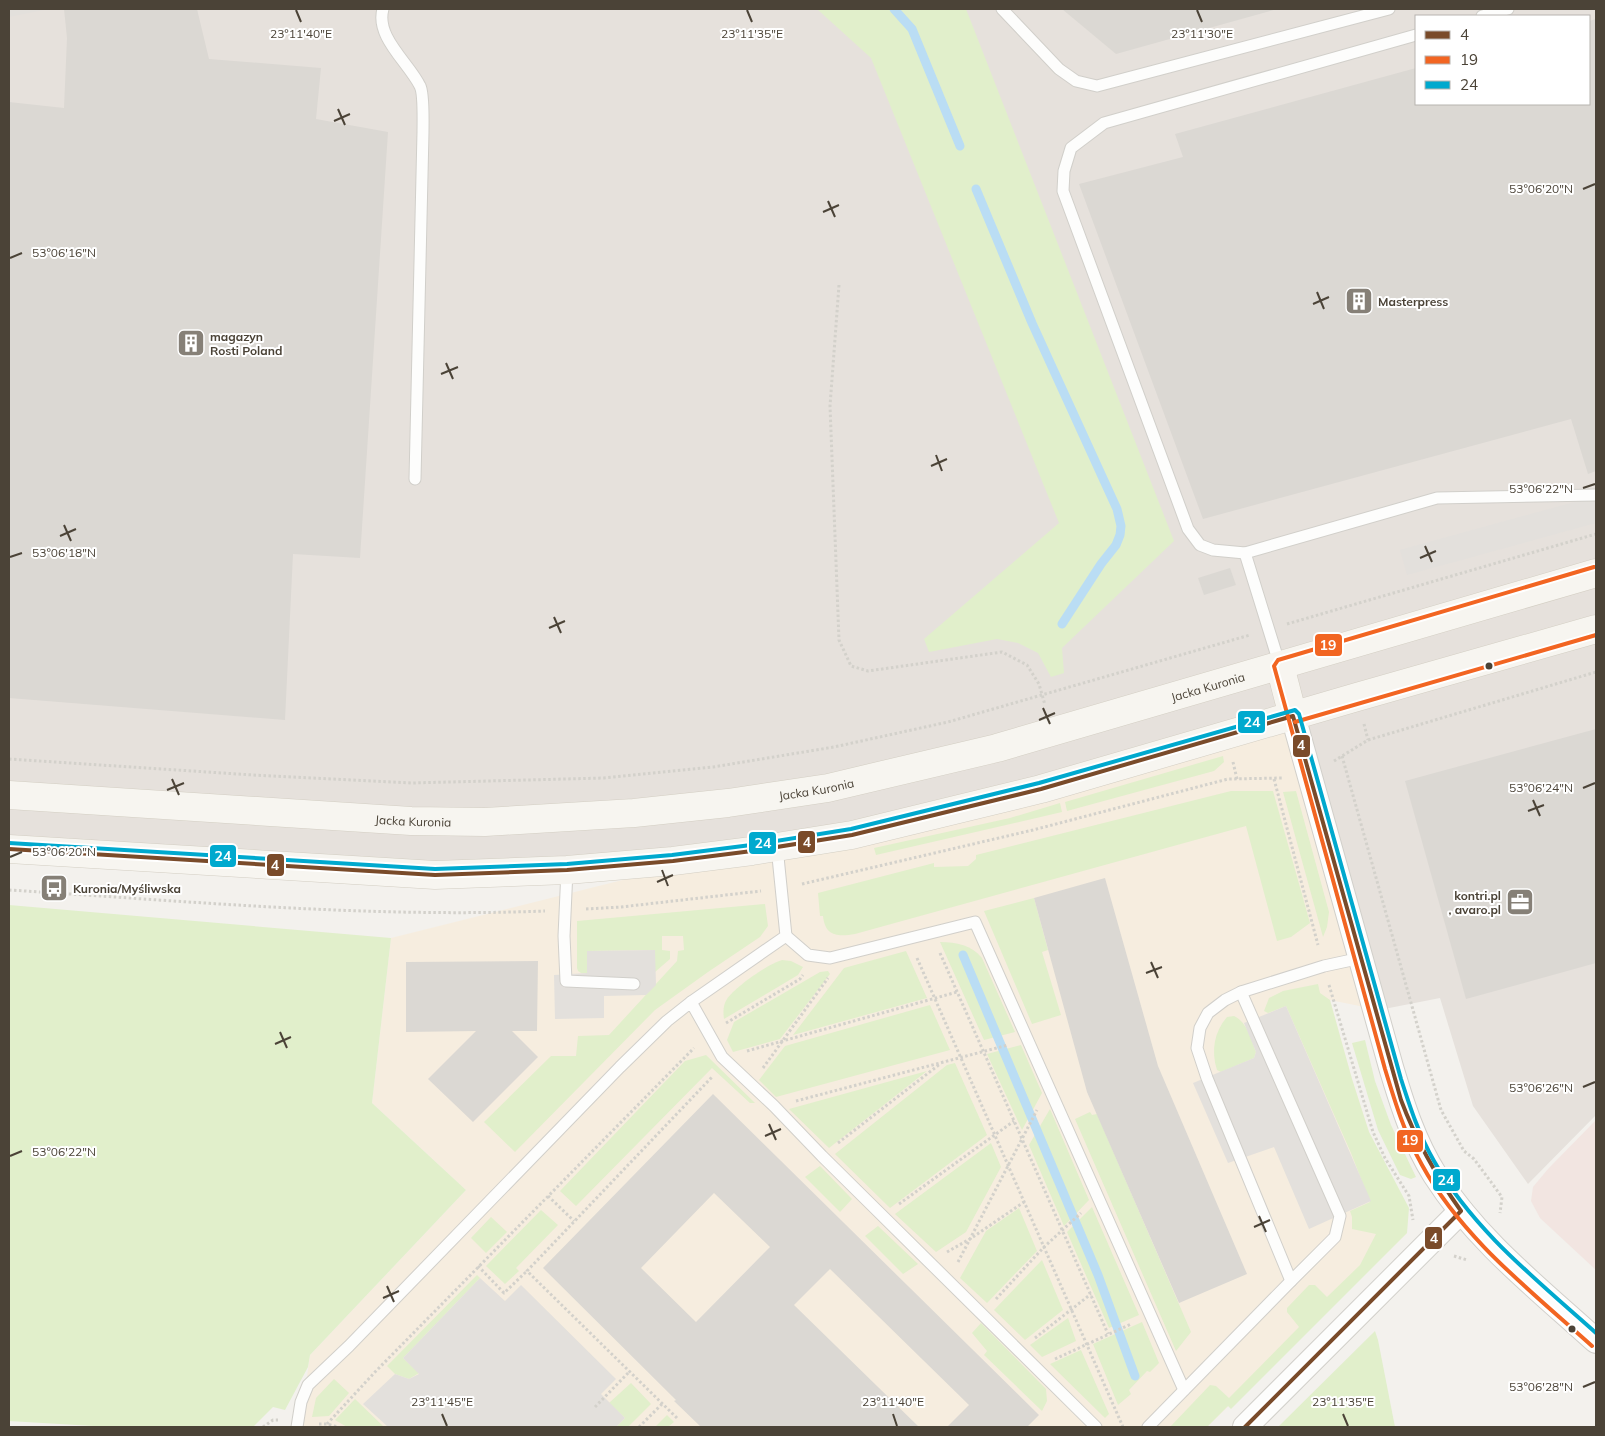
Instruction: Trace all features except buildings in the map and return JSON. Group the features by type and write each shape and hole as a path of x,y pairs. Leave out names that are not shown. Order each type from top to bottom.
{"main road":[{"name":"Jacka Kuronia","path":"9,795 411,820 485,822 624,814 728,803 828,788 997,748 1596,573"},
{"path":"9,849 435,875 567,870 673,861 777,847 852,835 1041,789 1596,629"},
{"path":"1280,666 1293,716"}],"street":[{"path":"1293,716 1360,958 1409,1124 1435,1175 1461,1211 1489,1244 1596,1341"},
{"path":"1245,1427 1461,1211"}],"lane":[{"path":"383,9 380,18 394,50 421,87 424,132 415,479"},
{"path":"1002,9 1060,69 1076,81 1097,86 1389,9"},
{"path":"1486,15 1508,9"},
{"path":"1415,35 1104,123 1072,148 1064,171 1063,191 1188,529 1200,544 1206,547 1213,550 1244,553 1437,498 1596,495"},
{"path":"1244,553 1280,666"},
{"path":"777,847 786,936 808,955 830,958 975,922 1184,1390"},
{"path":"567,870 564,936 566,981 634,984"},
{"path":"297,1427 308,1385 349,1346 620,1067 667,1021 786,936"},
{"path":"1291,1280 1207,1078 1197,1048 1200,1028 1208,1013 1224,1000 1241,992 1324,966 1360,958"},
{"path":"1148,1427 1291,1280 1335,1238 1340,1216 1241,992"},
{"path":"692,1002 722,1057 774,1106 822,1156 1096,1427"}],"path":[{"path":"839,285 830,406 839,640 851,666 868,671 1002,652 1027,665 1040,684 1052,732"},
{"path":"9,759 253,776 411,783 604,778 713,767 834,747 948,722 1596,534"},
{"path":"1342,756 1441,1110 1464,1151 1474,1158 1502,1197 1499,1210 1501,1218"},
{"path":"1274,779 1324,966 1373,1132 1385,1158 1409,1196 1414,1222"},
{"path":"931,934 1108,1334 1036,1368"},
{"path":"909,939 1123,1427"},
{"path":"750,1085 845,955"},
{"path":"327,1424 375,1372 683,1057 708,1034 800,979 818,957"},
{"path":"722,1057 783,1042 957,992"},
{"path":"774,1106 983,1051"},
{"path":"822,1156 942,1062"},
{"path":"478,1266 504,1293 715,1074"},
{"path":"883,1216 1014,1121"},
{"path":"948,1280 1022,1139"},
{"path":"548,1196 574,1221"},
{"path":"930,1262 970,1239 1024,1201"},
{"path":"982,1314 1044,1247 1062,1231"},
{"path":"527,1270 678,1418"},
{"path":"1019,1351 1091,1294"},
{"path":"595,1407 630,1371"},
{"path":"639,1427 662,1403"}],"shaded area":[{"path":"9,9 1596,9 1596,1115 1528,1184 1473,1106 1440,998 1379,1010 1292,716 858,830 672,856 435,869 9,843"},
{"path":"9,9 49,9 9,17"},
{"path":"1596,496 1596,523 1407,575 1400,550"},
{"path":"1292,716 1379,1010 1330,1000 1369,1132 1407,1207 1407,1233 1207,1427 300,1427 310,1355 466,1190 372,1103 391,938 774,842"},
{"path":"655,950 656,985 646,995 604,996 604,1018 555,1019 554,975 587,973 587,951"},
{"path":"1286,1006 1371,1201 1309,1229 1274,1147 1228,1163 1193,1083 1254,1058 1256,1052 1244,1023"},
{"path":"1596,1120 1596,1270 1540,1218 1531,1201 1533,1187"},
{"path":"480,1278 505,1301 521,1285 616,1379 601,1394 625,1418 616,1427 388,1427 363,1404 395,1374 409,1379 419,1374 403,1358"}],"green space":[{"path":"817,9 966,9 1174,541 1062,648 1064,673 1051,677 1038,653 1018,643 997,639 929,652 924,639 1059,523 871,58"},
{"path":"1223,756 1224,762 1214,771 1067,811 1065,802"},
{"path":"1231,791 1273,791 1310,923 1291,937 1277,941 1246,826 855,934 833,934 826,928 823,916 820,916 818,893 934,863 934,867 968,866 976,859 976,855"},
{"path":"1296,791 1329,912 1327,927 1323,937 1283,792"},
{"path":"1060,803 1062,812 876,855 874,848 1010,818"},
{"path":"1034,898 1048,950 1042,952 1061,1015 1032,1024 984,911"},
{"path":"765,904 768,926 760,937 655,1010 515,1152 484,1122 551,1056 576,1056 578,1036 609,1035 677,961 678,951 684,950 683,936 662,936 662,950 670,951 670,959 655,972 655,950 587,951 588,973 581,973 577,968 577,921"},
{"path":"9,905 391,938 372,1103 466,1190 310,1355 308,1367 285,1410 273,1407 253,1427 110,1427 9,1421"},
{"path":"940,942 963,945 973,950 982,958 1015,1032 984,1040"},
{"path":"906,951 927,998 793,1035 844,968"},
{"path":"782,960 791,961 803,967 798,975 724,1019 723,1011 731,994 744,982"},
{"path":"828,971 830,974 780,1039 733,1052 727,1040 734,1022 820,972"},
{"path":"1318,984 1320,993 1330,1000 1369,1132 1409,1208 1407,1233 1231,1409 1228,1406 1207,1427 1170,1427 1210,1385 1216,1386 1229,1398 1299,1327 1287,1312 1287,1308 1309,1285 1315,1285 1327,1297 1360,1265 1376,1234 1352,1229 1350,1211 1370,1202 1351,1153 1286,1006 1268,1013 1264,1011 1269,998 1283,991"},
{"path":"930,1005 950,1050 776,1097 759,1080 785,1046"},
{"path":"1234,1016 1242,1022 1256,1052 1254,1058 1221,1072 1217,1070 1215,1063 1215,1042 1219,1029 1227,1017"},
{"path":"1365,1040 1375,1081 1391,1125 1416,1177 1411,1179 1400,1175 1378,1130 1352,1043"},
{"path":"1021,1045 1042,1093 1022,1130 987,1054"},
{"path":"706,1055 755,1103 750,1103 712,1068 576,1206 560,1191 685,1061"},
{"path":"955,1063 987,1135 890,1208 835,1154 947,1065"},
{"path":"927,1071 829,1148 789,1109"},
{"path":"1050,1109 1089,1200 1064,1226 1029,1145"},
{"path":"1090,1112 1092,1115 1097,1114 1191,1332 1176,1351 1075,1119"},
{"path":"991,1143 1001,1167 966,1232 936,1252 895,1214"},
{"path":"820,1166 852,1199 840,1212 805,1177"},
{"path":"1092,1207 1139,1315 1109,1328 1067,1232"},
{"path":"1019,1208 1037,1251 987,1303 960,1278 986,1231"},
{"path":"541,1210 558,1225 516,1268 519,1271 505,1284 486,1266"},
{"path":"491,1217 507,1232 486,1253 471,1238"},
{"path":"878,1226 918,1264 903,1274 865,1236"},
{"path":"1042,1260 1063,1310 1025,1340 994,1310"},
{"path":"477,1275 480,1278 403,1358 419,1373 409,1379 395,1374 387,1366"},
{"path":"1068,1318 1076,1341 1042,1357 1030,1345"},
{"path":"1142,1322 1159,1363 1150,1372 1147,1371 1129,1390 1131,1394 1118,1405 1093,1344"},
{"path":"981,1323 1046,1389 1047,1401 1042,1411 984,1355 987,1351 972,1333"},
{"path":"1375,1331 1395,1427 1278,1427"},
{"path":"1081,1350 1109,1414 1105,1418 1050,1364"},
{"path":"334,1379 349,1393 329,1416 312,1417 316,1398"},
{"path":"631,1383 651,1404 628,1427 616,1427 625,1418 609,1403"},
{"path":"355,1399 384,1427 347,1427 335,1420"},
{"path":"667,1415 674,1422 668,1427 655,1427"}],"waterway":[{"path":"894,9 912,29 960,146"},
{"path":"976,189 1032,323 1117,509 1121,526 1116,545 1101,564 1062,624"},
{"path":"963,955 1098,1275 1135,1376"}],"transit line":[{"name":"19","path":"1592,1346 1522,1284 1477,1240 1438,1191 1410,1142 1385,1069 1274,666 1278,660 1594,567"},
{"name":"19","path":"1295,722 1596,635"},
{"name":"24","path":"9,843 435,869 567,864 672,855 851,829 1039,783 1295,710 1299,714 1401,1079 1424,1141 1450,1186 1487,1232 1530,1274 1596,1333"},
{"name":"4","path":"9,849 435,875 567,870 673,861 852,835 1041,789 1293,716 1401,1100 1427,1157 1461,1211 1245,1427"}],"place":[{"name":"Masterpress","path":"1359,301"},
{"name":"magazyn Rosti Poland","path":"191,343"},
{"name":"Kuronia/Myśliwska","path":"54,888"},
{"name":"kontri.pl , avaro.pl","path":"1520,902"}]}
